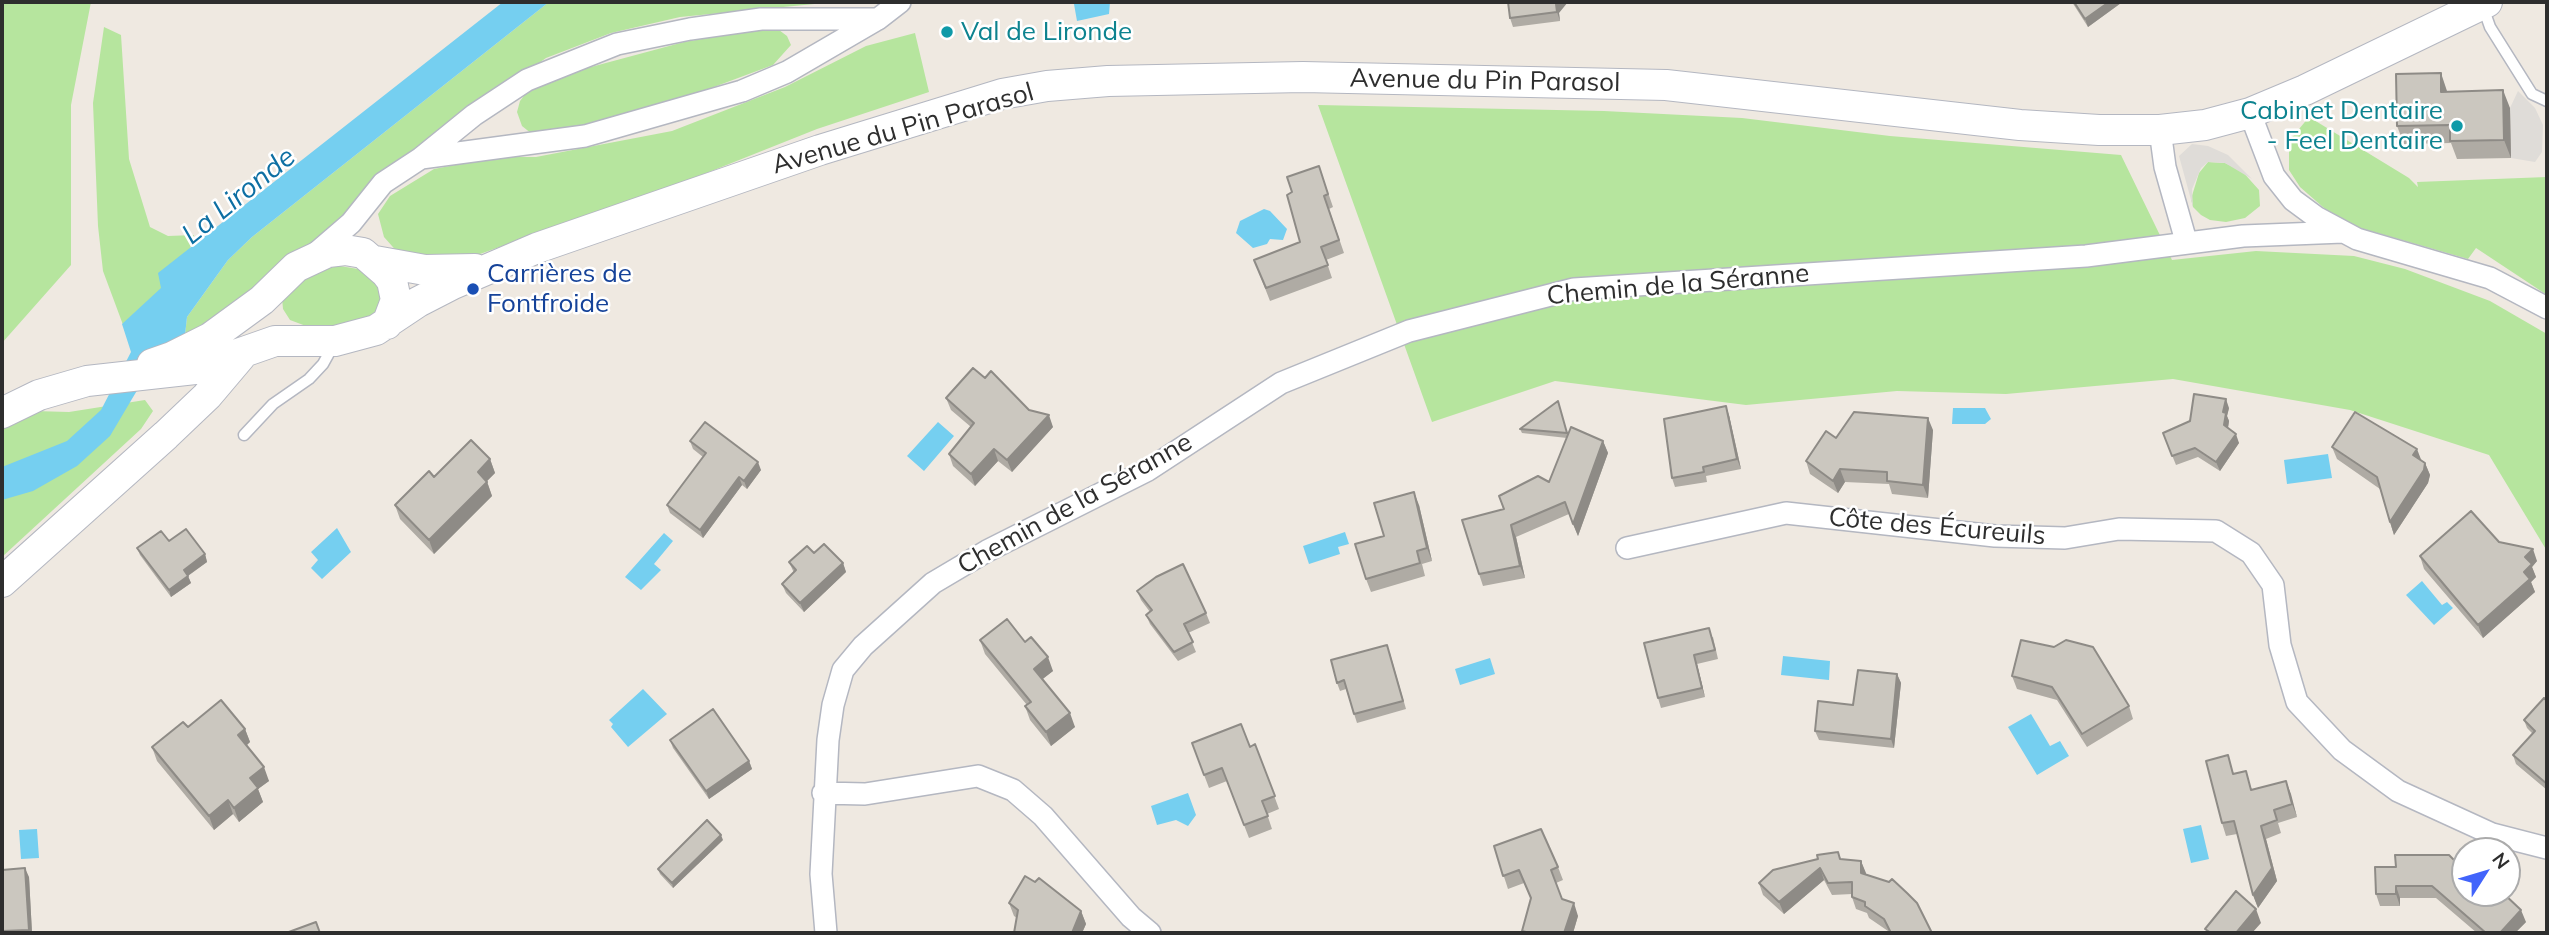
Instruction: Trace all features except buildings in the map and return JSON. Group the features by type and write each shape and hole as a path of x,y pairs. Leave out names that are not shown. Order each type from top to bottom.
{"street":[{"path":"421,158 585,136 719,98 787,72 877,19 900,2"},
{"name":"Avenue du Pin Parasol","path":"387,324 418,302 483,269 820,150 1002,94 1068,84 1303,77 1666,85 2020,125 2099,130 2160,130 2206,125 2250,113 2484,3"},
{"path":"166,435 184,404 195,369 211,346 236,321 296,267 313,257 351,223 362,207 395,173 421,158 474,115 527,80 617,44 690,29 761,19 877,19"},
{"path":"2250,113 2274,176 2292,200 2316,218 2379,247 2490,278 2547,308"},
{"path":"2160,130 2165,166 2186,241"},
{"path":"362,207 369,257"},
{"name":"Chemin de la Séranne","path":"826,933 821,874 823,793 833,705 843,670 863,646 933,583 987,551 1148,470 1281,383 1363,349 1446,320 1574,289 2086,256 2186,241 2343,232"},
{"path":"2,413 39,395 101,379 161,367 195,369 275,341 323,341 376,330 387,324 396,300 395,290 392,281 369,257 345,250 313,257"},
{"name":"Avenue du Pin Parasol","path":"369,257 425,270 483,269"},
{"path":"274,288 271,304 277,322 288,332 323,341"},
{"path":"161,367 236,321"},
{"path":"2,582 166,435 246,351"},
{"name":"Côte des Écureuils","path":"1627,548 1786,513 1995,537 2065,538 2119,529 2216,531 2250,553 2273,585 2280,645 2297,702 2342,750 2410,796 2492,834 2547,848"},
{"path":"823,793 865,794 978,776 1013,790 1043,816 1131,917 1150,933"}],"lane":[{"path":"2484,3 2490,27 2532,94 2547,101"},
{"path":"244,435 273,404 316,372 323,341"}],"green space":[{"path":"2,2 91,2 71,105 71,265 2,343"},
{"path":"549,2 835,2 680,17 611,33 546,58 367,186 338,226 221,326 185,335 187,317 228,260 252,237"},
{"path":"104,27 121,35 129,159 150,227 168,236 194,235 161,345 132,349 103,271 98,226 93,103"},
{"path":"766,28 779,30 787,36 791,45 773,65 679,100 609,119 542,134 532,134 522,126 517,112 520,101 529,89 550,78 684,42"},
{"path":"915,33 929,92 817,129 704,174 452,264 400,255 384,237 378,214 390,196 434,169 497,157 536,157 672,131 785,87 866,46"},
{"path":"1318,105 1604,111 1742,118 1890,136 2121,155 2172,260 2256,251 2354,256 2405,269 2490,301 2547,334 2547,551 2489,455 2350,410 2173,379 2006,394 1897,391 1746,405 1555,381 1432,422"},
{"path":"2309,117 2409,178 2418,187 2417,182 2547,177 2547,295 2476,248 2468,259 2360,228 2332,215 2300,187 2289,170 2289,141"},
{"path":"2208,162 2225,163 2242,171 2259,190 2260,206 2245,218 2226,222 2210,220 2201,215 2193,207 2191,199 2199,173"},
{"path":"340,266 364,270 377,280 385,298 375,314 354,324 325,327 306,326 290,320 283,309 282,298 315,270"},
{"path":"145,400 153,411 141,429 2,557 2,429 34,411 69,412"}],"shaded area":[{"path":"2518,91 2535,108 2543,125 2542,152 2535,162 2511,158 2510,108"},
{"path":"2192,144 2208,146 2228,155 2252,179 2225,163 2208,162 2201,168 2192,189 2193,207 2179,156"}],"water":[{"path":"503,2 549,2 252,237 228,260 187,317 185,335 164,345 110,436 77,466 33,491 2,500 2,467 67,441 101,410 131,352 122,324 161,288 158,273"},
{"path":"1110,2 1109,14 1077,21 1074,4"},
{"path":"1264,209 1270,211 1287,229 1283,240 1270,239 1267,244 1253,248 1236,233 1240,221"},
{"path":"1953,408 1985,408 1991,419 1985,424 1952,424"},
{"path":"938,422 954,436 924,471 907,456"},
{"path":"2328,454 2332,478 2287,484 2284,460"},
{"path":"337,528 351,552 322,579 311,568 318,560 311,552"},
{"path":"1345,532 1349,544 1338,547 1340,554 1309,564 1303,546"},
{"path":"664,533 673,541 654,564 661,570 641,590 625,577"},
{"path":"2422,581 2442,605 2447,602 2453,608 2434,625 2406,595"},
{"path":"1783,656 1830,661 1829,680 1781,675"},
{"path":"1490,658 1495,674 1460,685 1455,669"},
{"path":"643,689 667,714 628,747 611,727 613,724 609,720"},
{"path":"2031,714 2050,746 2060,741 2069,756 2037,775 2008,727"},
{"path":"1188,793 1196,815 1188,826 1176,820 1157,825 1151,806"},
{"path":"2201,825 2209,859 2191,863 2183,829"},
{"path":"37,829 39,858 21,859 19,830"}],"place":[{"name":"Val de Lironde","path":"947,32"},
{"name":"Cabinet Dentaire - Feel Dentaire","path":"2457,126"},
{"name":"Carrières de Fontfroide","path":"473,289"}],"water label":[{"name":"La Lironde","path":"239,196"}]}
